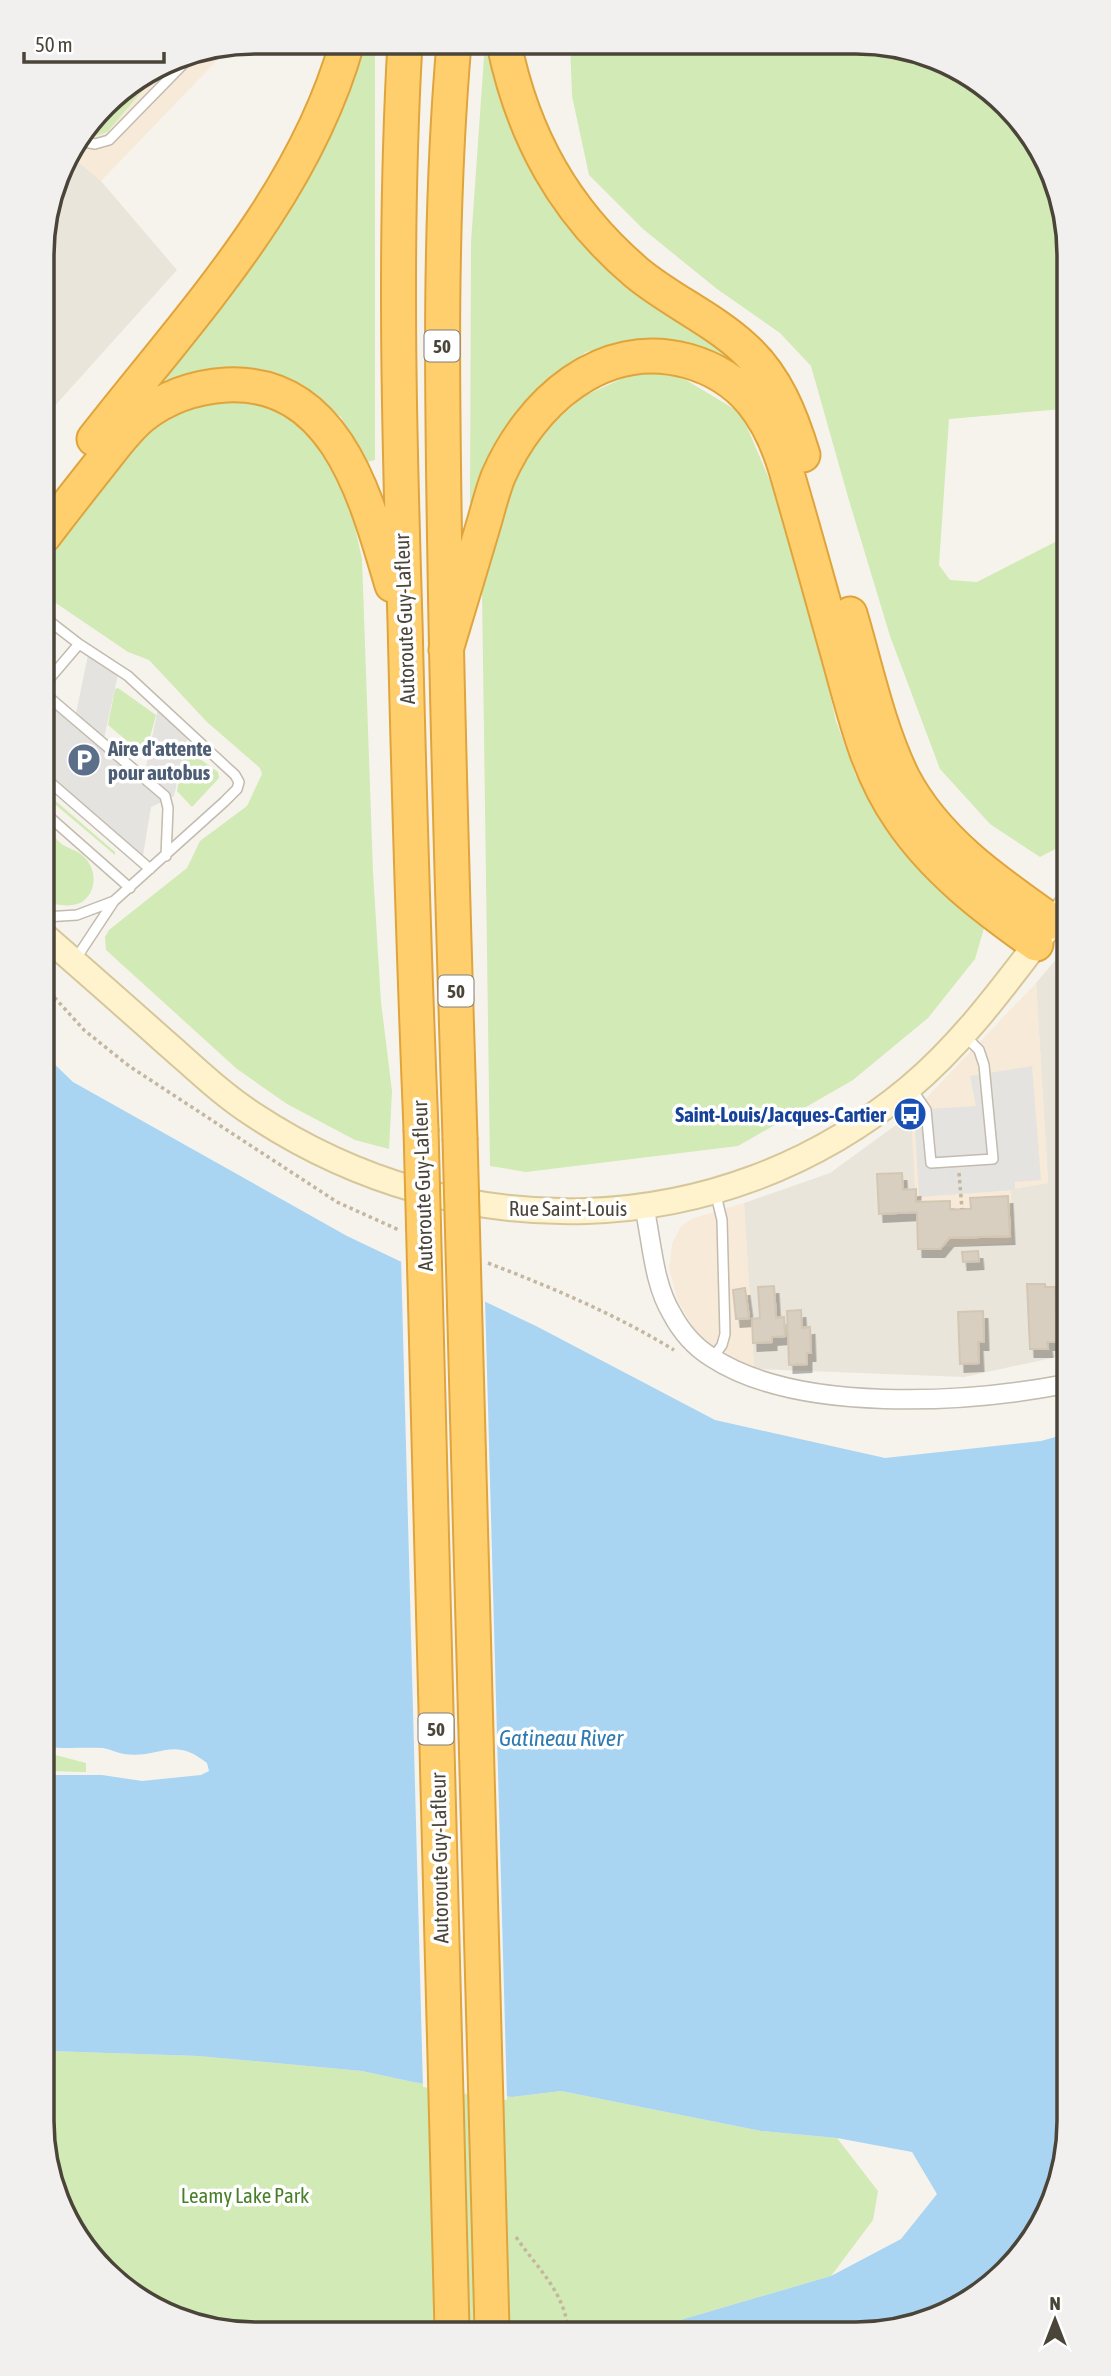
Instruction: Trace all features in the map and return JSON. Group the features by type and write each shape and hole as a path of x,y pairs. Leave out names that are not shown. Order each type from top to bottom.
{"highway":[{"path":"55,488 246,246 272,208 317,122 343,54"},
{"name":"Autoroute Guy-Lafleur","path":"405,54 398,294 452,2322"},
{"name":"Autoroute Guy-Lafleur","path":"453,54 446,158 441,352 446,650 492,2322"},
{"path":"506,54 517,98 532,138 559,186 580,215 636,272 744,348 764,370 780,394 802,452 888,741 909,787 951,843 983,872 1051,925"},
{"path":"446,650 495,486 512,451 540,412 582,375 621,359 639,356 668,358 688,361 709,369 729,380 747,395 774,435 859,728 883,790 910,833 937,864 984,905 1051,925"},
{"path":"55,522 121,438 150,411 173,397 201,388 230,385 257,388 281,396 303,409 323,426 341,447 368,506 405,626"}],"main road":[{"name":"Rue Saint-Louis","path":"55,945 232,1100 278,1130 351,1168 409,1188 489,1207 575,1212 644,1206 715,1191 774,1170 867,1119 910,1087 964,1034 1051,925"}],"street":[{"path":"644,1206 659,1282 667,1306 693,1343 712,1359 747,1376 783,1387 841,1395 912,1400 989,1396 1056,1385"}],"lane":[{"path":"88,143 95,144 109,140 176,71"},
{"path":"55,625 128,676 238,778 237,789 114,901 74,962"},
{"path":"55,672 79,644"},
{"path":"55,702 164,796 168,808 166,856"},
{"path":"55,787 150,869"},
{"path":"55,822 130,888"},
{"path":"55,916 77,915 114,901"},
{"path":"910,1087 926,1110 932,1163 993,1159 985,1065 979,1051 964,1034"},
{"path":"712,1359 722,1345 725,1334 722,1220 715,1191"}],"path":[{"path":"959,1161 962,1209"},
{"path":"512,2226 517,2238 556,2291 567,2322"}],"shaded area":[{"path":"219,58 101,181 78,161 104,123 123,104 154,81 190,65"},
{"path":"78,161 101,181 177,270 55,406 56,229 61,203"},
{"name":"Aire d'attente pour autobus","path":"89,650 119,670 103,743 144,777 159,703 189,731 174,796 151,807 142,862 55,786 55,701 75,718"},
{"path":"1057,959 1056,1357 964,1377 754,1369 744,1203 830,1173 911,1114 916,1189 1011,1189 1048,1183 1036,983"},
{"path":"1036,983 1048,1183 1011,1189 1012,1243 918,1249 911,1114"},
{"path":"1032,1066 1041,1180 1015,1182 1015,1190 919,1197 914,1110 976,1106 970,1076"},
{"path":"744,1203 754,1369 728,1358 696,1332 678,1301 669,1268 672,1244 680,1228 694,1218"}],"green space":[{"path":"352,54 375,54 375,460 367,462 341,417 294,387 242,369 197,372 174,382 157,377 186,352 298,195"},
{"path":"484,54 502,54 574,230 761,372 778,406 693,353 641,340 586,352 563,370 494,447 484,492 470,503 471,242"},
{"path":"570,54 856,54 895,58 933,70 957,81 978,96 998,113 1030,155 1050,203 1055,229 1057,409 949,419 939,565 950,580 977,582 1057,541 1057,848 1040,857 990,824 940,769 890,636 811,366 780,333 717,289 643,229 589,175 572,96"},
{"path":"147,85 107,132 93,137 123,104"},
{"path":"637,372 676,374 741,413 794,537 836,721 856,776 897,843 974,908 985,925 975,959 928,1018 853,1080 738,1146 526,1172 490,1166 482,590 504,503 537,437 584,396"},
{"path":"236,392 293,416 308,429 345,481 362,559 373,872 381,1002 392,1091 389,1149 355,1140 287,1104 237,1069 106,950 105,937 109,930 187,868 200,841 247,806 262,774 260,768 207,722 149,660 128,652 55,602 55,534 144,427 191,397"},
{"path":"118,688 156,715 145,756 108,725 115,689"},
{"path":"185,748 218,772 219,778 192,807 177,791"},
{"path":"55,800 115,852 115,855 55,804"},
{"path":"55,837 87,860 94,879 91,892 82,902 55,904"},
{"path":"54,1755 86,1763 86,1772 54,1771"},
{"name":"Leamy Lake Park","path":"54,2051 198,2056 362,2071 413,2082 512,2097 561,2091 761,2131 837,2138 878,2191 873,2220 831,2276 674,2322 255,2322 216,2318 190,2311 154,2295 133,2280 113,2263 81,2222 61,2173 56,2147"}],"water":[{"name":"Gatineau River","path":"55,1064 73,1082 347,1236 536,1326 715,1420 885,1458 1041,1441 1056,1437 1056,2134 1046,2186 1030,2222 1007,2253 968,2288 908,2315 856,2322 674,2322 831,2276 901,2239 937,2194 912,2152 837,2138 761,2131 561,2091 512,2097 413,2082 362,2071 198,2056 54,2051 54,1775 102,1775 142,1781 201,1775 209,1771 207,1763 185,1750 137,1755 103,1748 54,1747"}],"pier":[{"path":"401,1258 485,1298 507,2100 423,2087"}],"building":[{"path":"902,1173 903,1190 916,1189 916,1202 950,1201 950,1210 971,1209 970,1198 1008,1196 1010,1236 949,1238 940,1249 918,1249 917,1212 879,1214 877,1174"},
{"path":"978,1251 979,1261 963,1262 962,1252"},
{"path":"1027,1284 1055,1287 1056,1342 1047,1342 1048,1349 1030,1349"},
{"path":"774,1286 776,1318 784,1317 785,1336 772,1337 772,1342 753,1343 752,1319 760,1318 758,1287"},
{"path":"745,1288 749,1318 736,1319 733,1290"},
{"path":"801,1310 802,1328 810,1327 811,1353 807,1353 807,1364 789,1365 787,1311"},
{"path":"983,1311 984,1342 978,1342 979,1363 960,1364 958,1312"}],"place":[{"name":"Aire d'attente pour autobus","path":"84,760"},
{"name":"Saint-Louis/Jacques-Cartier","path":"910,1114"}]}
